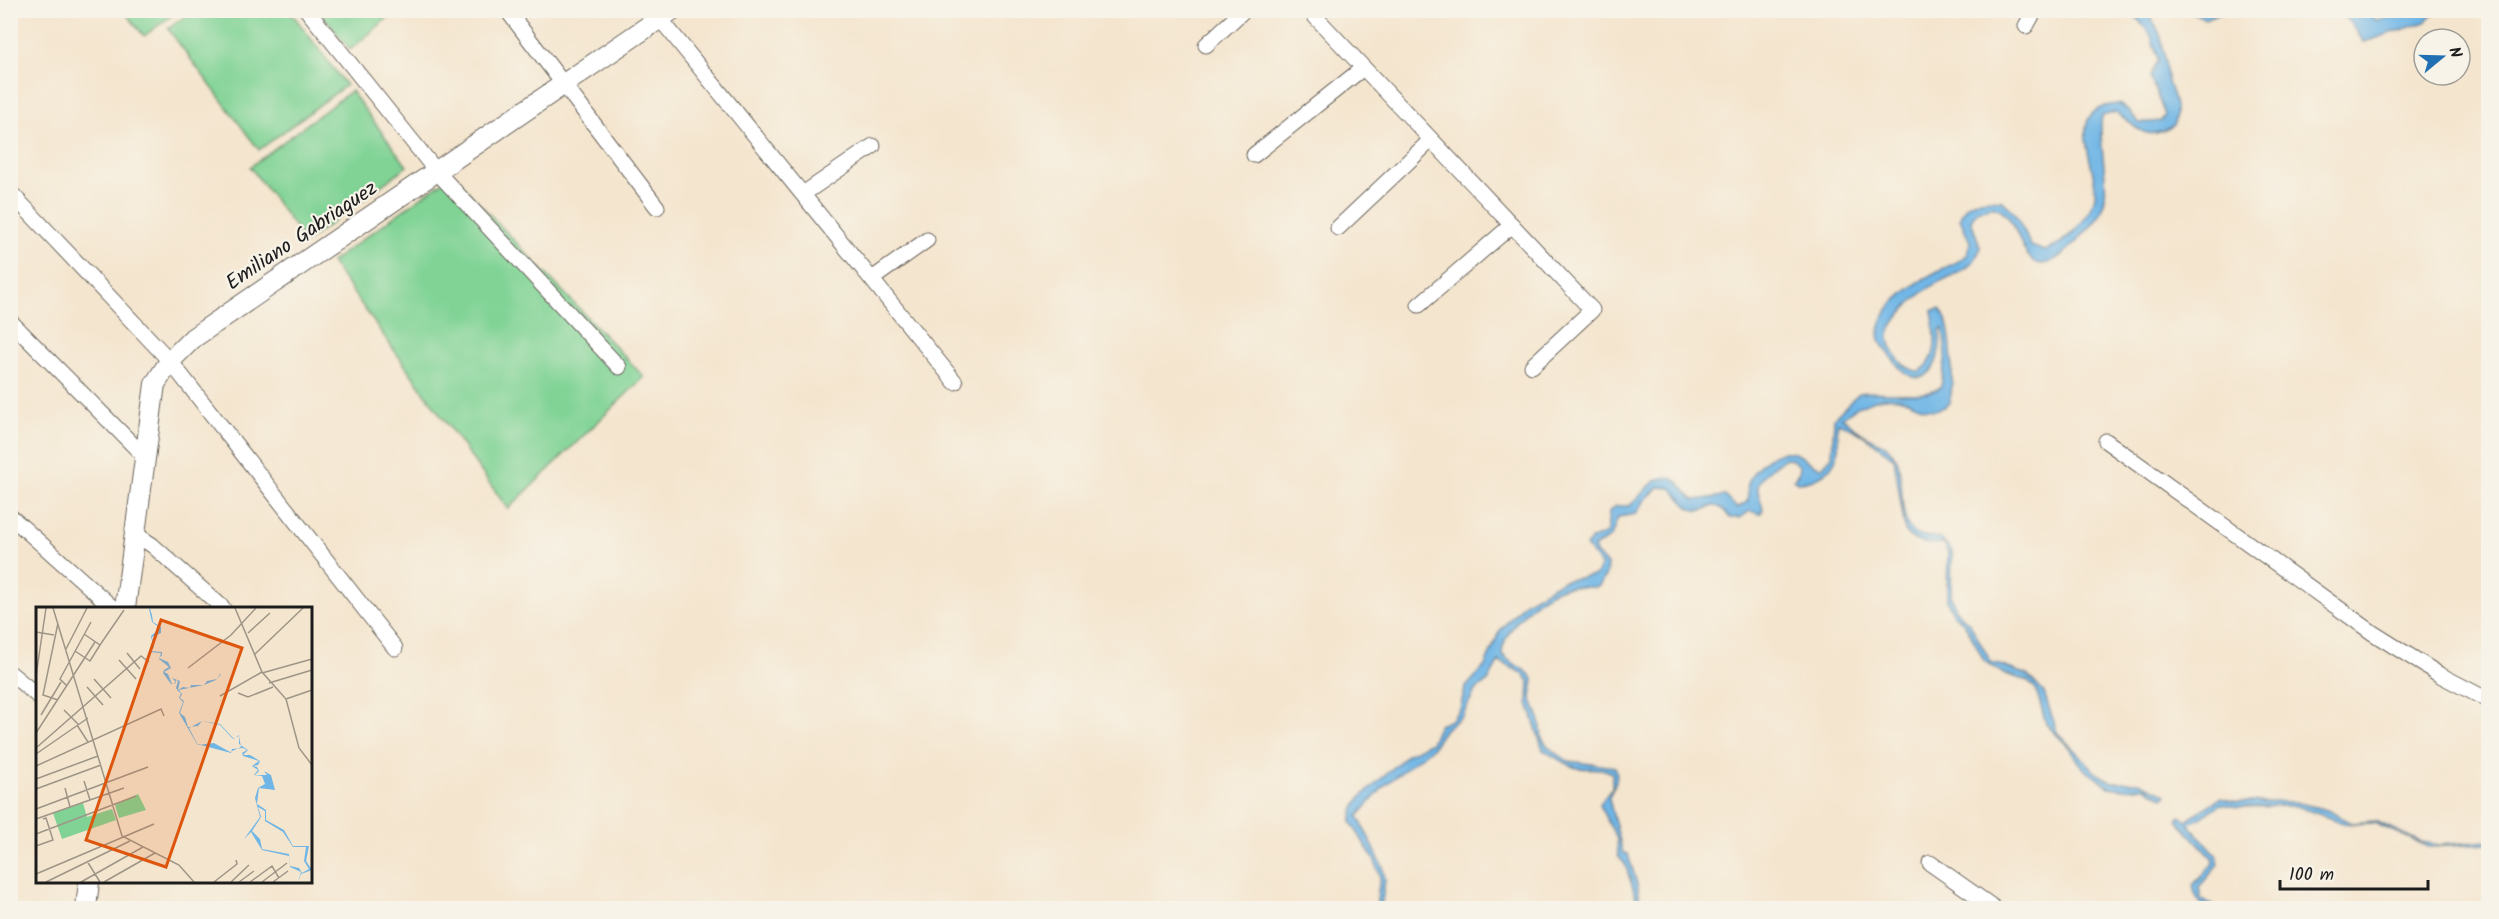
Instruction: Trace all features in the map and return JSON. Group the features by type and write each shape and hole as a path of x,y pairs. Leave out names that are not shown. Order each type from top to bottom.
{"main road":[{"name":"Emiliano Gabriaguez","path":"125,607 155,384 170,361 193,338 566,85 662,13"},
{"path":"86,909 89,883"}],"street":[{"path":"307,10 437,172 619,367"},
{"path":"507,10 657,207"},
{"path":"1206,45 1244,10"},
{"path":"1309,10 1592,310 1532,366"},
{"path":"2026,26 2035,10"},
{"path":"662,13 803,194 956,382"},
{"path":"1254,155 1363,68"},
{"path":"1338,228 1431,140"},
{"path":"803,194 873,146"},
{"path":"10,192 170,361 394,648"},
{"path":"1419,305 1512,225"},
{"path":"872,279 927,240"},
{"path":"10,321 146,458"},
{"path":"2106,441 2373,633 2440,675 2488,700"},
{"path":"10,516 111,607"},
{"path":"135,534 152,545 221,607"},
{"path":"10,673 36,694"},
{"path":"1930,863 1994,909"}],"green space":[{"path":"319,10 397,10 350,50 319,11"},
{"path":"124,11 178,11 144,36"},
{"path":"192,11 290,11 346,85 259,150 168,29"},
{"path":"351,91 407,166 306,242 250,167"},
{"path":"452,175 644,377 508,509 331,262"}],"water":[{"path":"2131,11 2144,11 2159,31 2175,108 2174,125 2164,131 2149,133 2142,132 2116,112 2102,116 2101,141 2105,197 2102,209 2097,219 2069,249 2050,262 2037,263 2028,255 2006,214 1994,207 1977,211 1971,220 1980,247 1973,262 1919,296 1898,317 1889,339 1898,359 1907,367 1918,372 1930,361 1933,353 1935,336 1932,310 1940,309 1945,316 1950,340 1952,382 1950,403 1943,408 1930,410 1898,398 1883,398 1854,409 1842,418 1860,432 1890,449 1894,454 1899,468 1906,521 1916,535 1940,538 1952,551 1951,595 1955,609 1970,624 1991,662 2027,675 2036,684 2044,693 2057,732 2098,774 2112,782 2139,782 2166,794 2163,798 2145,787 2124,789 2109,787 2084,769 2068,746 2046,724 2036,689 2026,680 2004,674 1984,661 1970,633 1962,621 1953,614 1947,601 1948,553 1943,543 1921,543 1912,539 1905,531 1894,458 1859,433 1838,423 1837,456 1830,468 1819,477 1797,482 1794,479 1800,466 1791,459 1782,460 1772,467 1760,481 1758,491 1763,510 1760,514 1750,511 1740,518 1730,518 1715,506 1703,510 1692,509 1671,488 1659,487 1645,500 1636,514 1618,517 1611,537 1594,547 1596,553 1607,565 1606,574 1599,586 1566,587 1553,592 1523,614 1508,634 1502,654 1528,673 1534,681 1531,697 1540,721 1542,738 1548,747 1568,761 1615,767 1616,780 1609,798 1623,853 1628,854 1636,882 1639,896 1638,908 1635,908 1636,897 1625,864 1618,856 1617,839 1599,805 1612,788 1612,773 1603,769 1574,767 1543,750 1528,703 1529,681 1522,673 1499,661 1488,681 1475,691 1462,716 1445,729 1432,748 1385,785 1358,816 1383,867 1385,881 1381,908 1376,908 1380,876 1375,861 1351,822 1354,808 1360,798 1408,754 1431,742 1439,725 1451,720 1460,709 1465,688 1485,666 1499,632 1525,602 1562,581 1596,575 1601,565 1586,546 1592,539 1607,533 1609,512 1616,506 1629,506 1650,485 1668,477 1678,482 1695,500 1725,496 1737,508 1747,502 1747,488 1751,476 1775,454 1790,452 1815,466 1822,467 1832,456 1834,418 1859,393 1915,394 1926,393 1941,386 1946,355 1943,328 1940,330 1938,358 1927,375 1919,378 1910,376 1901,369 1882,344 1880,329 1889,308 1907,290 1968,254 1970,242 1960,219 1965,207 1976,201 2002,200 2015,213 2031,246 2045,251 2069,236 2084,220 2095,194 2086,139 2086,126 2091,115 2101,107 2119,104 2139,123 2161,121 2165,115 2150,77 2158,60 2151,35"},
{"path":"2190,11 2226,11 2205,19"},
{"path":"2341,11 2362,11 2376,20 2402,14 2410,15 2414,11 2437,11 2425,22 2364,42"},
{"path":"2220,798 2237,802 2295,802 2327,810 2352,823 2375,821 2421,842 2440,845 2488,841 2488,844 2429,847 2374,823 2346,824 2296,806 2238,807 2221,804 2199,819 2188,823 2217,856 2219,864 2199,887 2201,899 2216,908 2211,908 2200,902 2195,895 2193,885 2212,865 2213,859 2177,820 2180,816 2186,820"}]}
